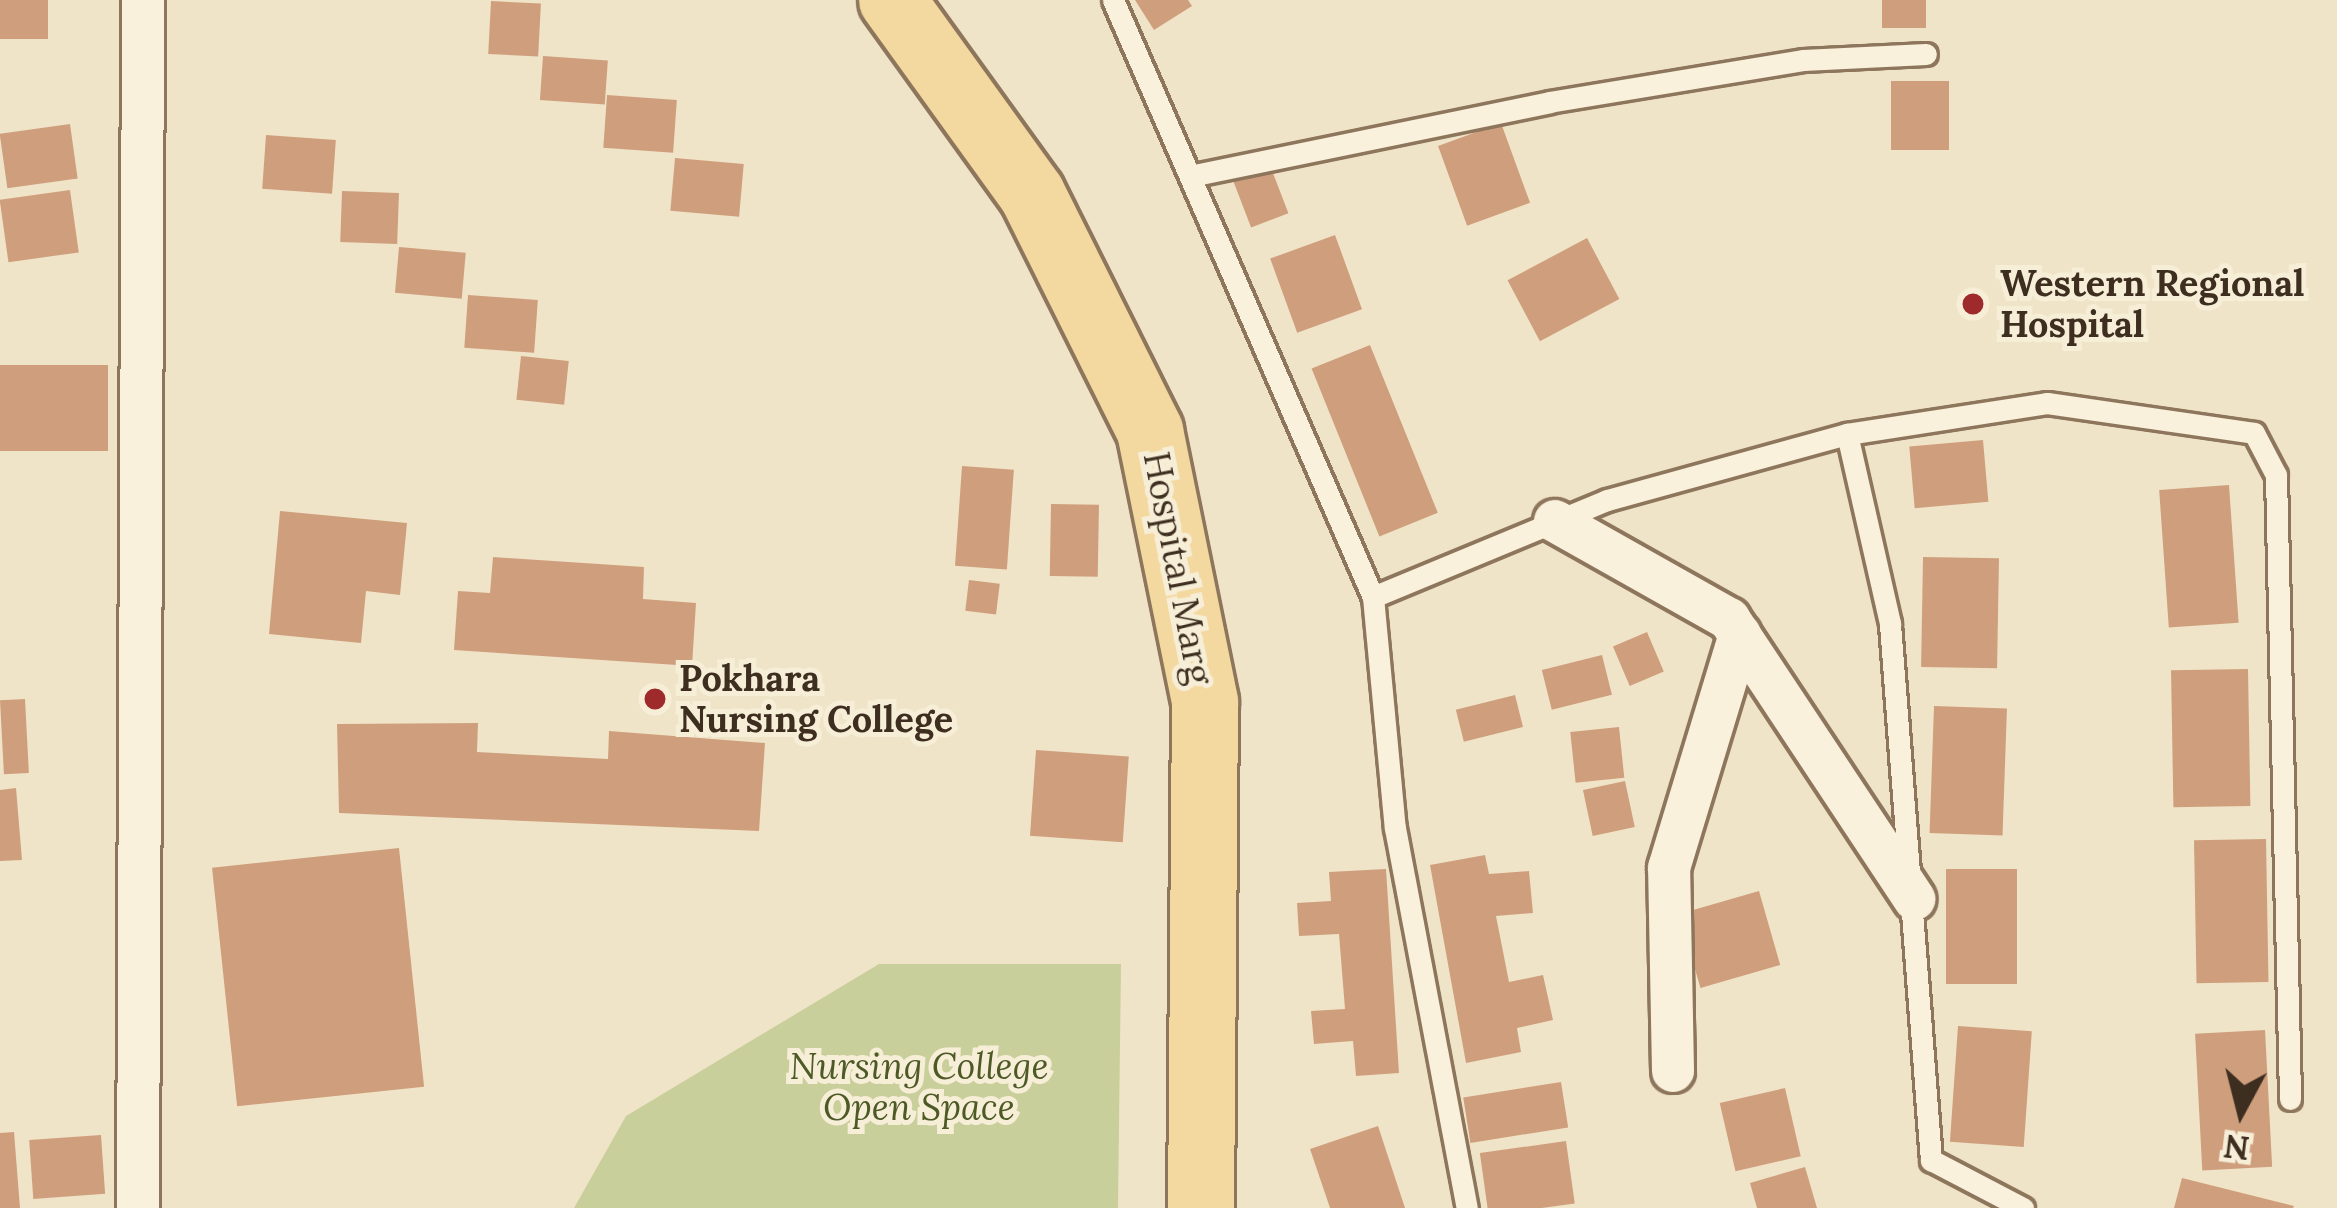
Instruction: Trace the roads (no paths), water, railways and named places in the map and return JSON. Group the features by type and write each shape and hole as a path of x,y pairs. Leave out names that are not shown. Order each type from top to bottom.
{"main road":[{"name":"Hospital Marg","path":"892,0 1032,194 1150,431 1205,702 1201,1208"}],"street":[{"path":"138,1208 143,0"},
{"path":"1555,521 1740,635 1915,899"},
{"path":"1673,1071 1669,868 1740,635"}],"lane":[{"path":"1113,0 1373,597 1395,828 1467,1208"},
{"path":"1190,176 1595,94 1803,60 1926,54"},
{"path":"1373,597 1555,521 1847,434 2047,403 2254,433 2268,452 2290,738 2290,1099"},
{"path":"1847,434 1890,624 1915,899 1931,1160 2023,1208"}],"place":[{"name":"Western Regional Hospital","path":"1973,304"},
{"name":"Pokhara Nursing College","path":"655,699"}],"park label":[{"name":"Nursing College Open Space","path":"919,1086"}]}
